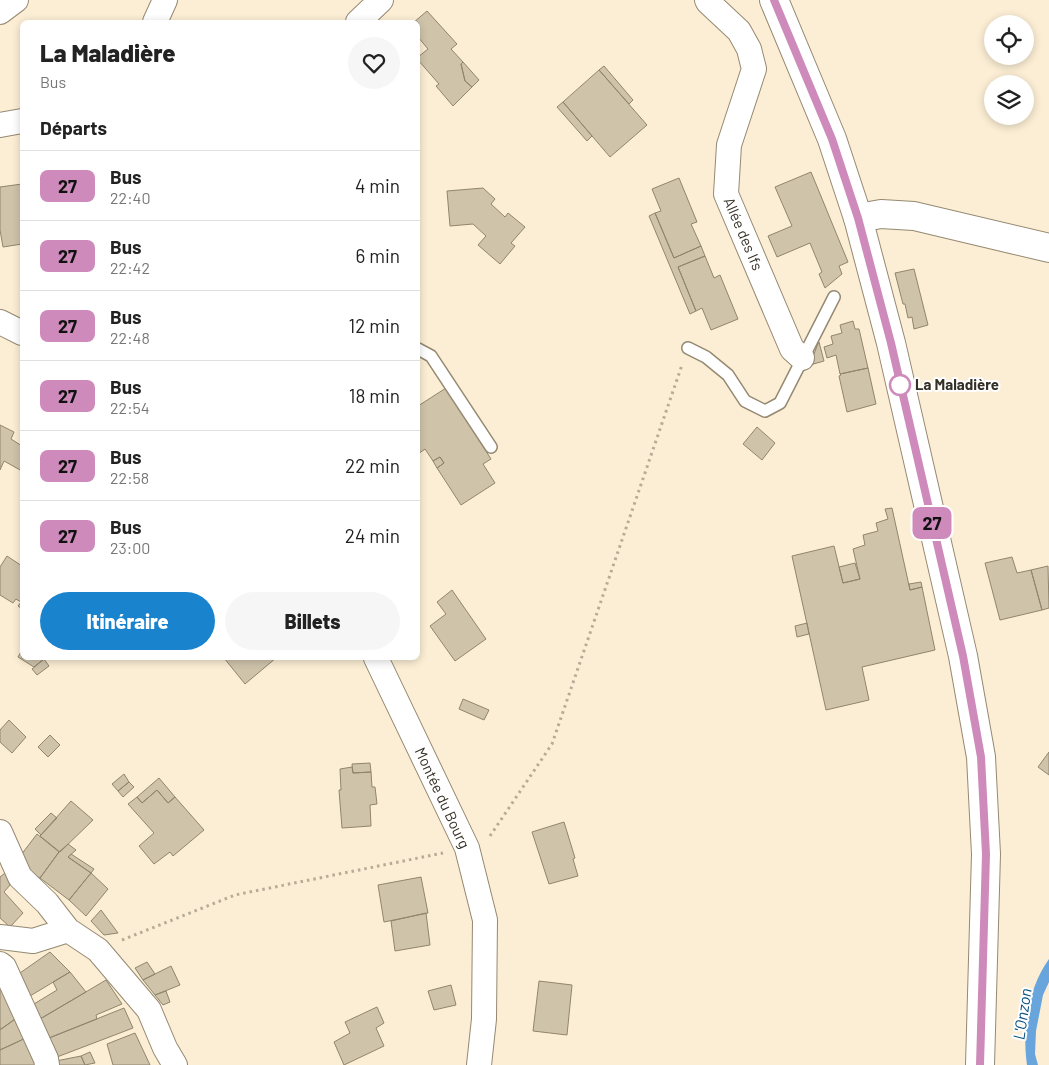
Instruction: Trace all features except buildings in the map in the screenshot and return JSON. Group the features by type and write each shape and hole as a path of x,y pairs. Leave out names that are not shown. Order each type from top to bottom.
{"main road":[{"path":"774,0 832,139 858,218 891,343 961,646 981,757 986,854 980,1065"},
{"path":"858,218 881,214 914,216 1049,248"}],"street":[{"path":"0,12 16,0"},
{"path":"155,20 165,0"},
{"path":"360,20 381,0"},
{"name":"Allée des Ifs","path":"707,0 739,30 750,49 754,69 729,145 726,194 792,349 802,358"},
{"path":"0,125 20,121"},
{"path":"0,322 20,332"},
{"name":"Montée du Bourg","path":"377,660 467,848 485,920 484,1019 479,1065"},
{"path":"0,832 20,877 47,903 68,930 98,950 149,1010 165,1048 175,1065"},
{"path":"0,937 34,940 68,930"},
{"path":"0,964 4,967 47,1065"}],"lane":[{"path":"688,348 706,357 728,375 745,401 765,411 780,403 834,297"},
{"path":"420,350 431,356 492,447"}],"path":[{"path":"98,950 235,895 467,848 486,841 552,744 688,348"}],"water":[{"path":"1049,959 1049,982 1043,995 1036,1031 1035,1054 1038,1065 1027,1065 1025,1038 1028,1010 1036,983"}],"bus line":[{"name":"27","path":"774,0 832,139 858,218 891,343 963,656 981,757 986,854 980,1065"}],"place":[{"name":"La Maladière","path":"900,385"}],"water label":[{"name":"L'Onzon","path":"1022,1014"}]}
